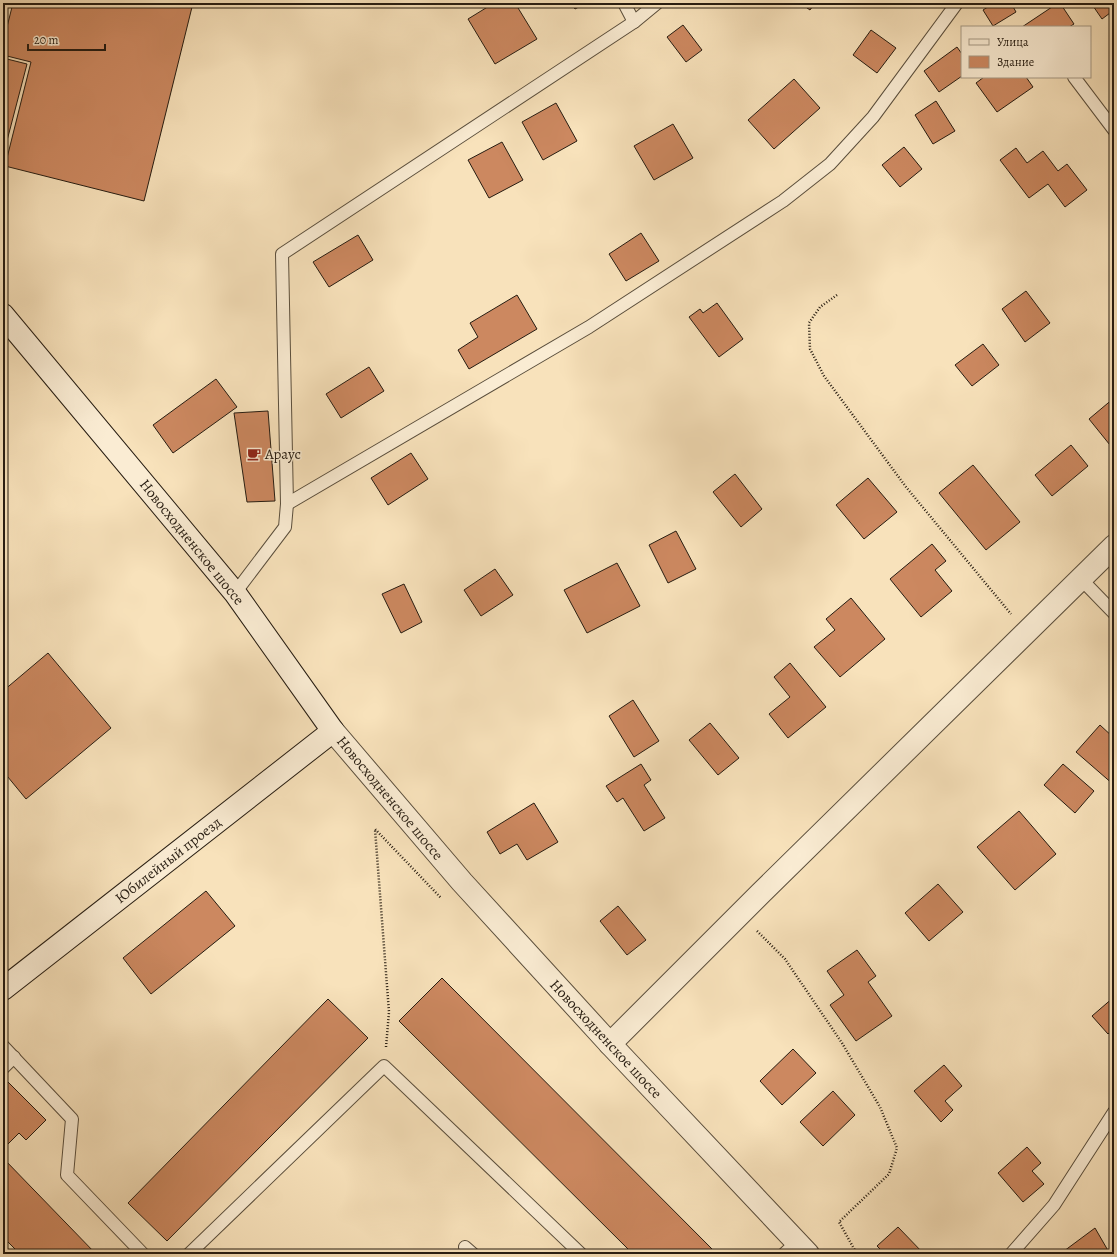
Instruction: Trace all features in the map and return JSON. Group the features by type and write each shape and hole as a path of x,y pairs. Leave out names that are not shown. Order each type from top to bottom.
{"street":[{"name":"Новосходненское шоссе","path":"3,315 235,593 333,731 462,882 797,1250"},
{"path":"610,1044 1114,546"},
{"name":"Юбилейный проезд","path":"3,989 333,731"}],"lane":[{"path":"624,3 634,22"},
{"path":"235,593 285,527 287,504 282,254 634,22 658,3"},
{"path":"287,504 589,327 782,201 830,164 873,117 956,3"},
{"path":"1075,78 1114,130"},
{"path":"1081,579 1114,613"},
{"path":"3,1046 72,1119 67,1175 143,1254"},
{"path":"3,1068 14,1057"},
{"path":"189,1254 384,1066 581,1254"},
{"path":"1011,1254 1054,1205 1114,1112"}],"path":[{"path":"837,295 820,307 809,324 810,349 824,376 906,487 1026,632"},
{"path":"384,1066 389,1012 375,829 445,902"},
{"path":"740,914 785,958 842,1043 880,1107 897,1148 889,1174 840,1222 857,1254"}],"building":[{"path":"3,3 8,3 3,23"},
{"path":"13,3 193,3 144,201 5,166 31,62 3,55 3,43"},
{"path":"494,3 515,3 537,39 495,64 468,19"},
{"path":"571,3 586,3 575,9"},
{"path":"800,3 815,3 810,10"},
{"path":"994,3 1011,3 1016,12 993,26 983,10"},
{"path":"1058,3 1060,3 1074,24 1071,26 1024,26"},
{"path":"1091,3 1114,3 1114,10 1102,19"},
{"path":"683,25 702,50 686,62 667,37"},
{"path":"871,30 896,48 877,73 853,55"},
{"path":"957,47 961,53 961,77 939,92 924,71"},
{"path":"3,58 27,64 3,156"},
{"path":"983,78 1027,78 1033,87 997,112 976,83"},
{"path":"794,79 820,108 774,149 748,120"},
{"path":"936,101 955,131 933,144 915,115"},
{"path":"556,103 577,141 543,160 522,122"},
{"path":"673,124 693,158 654,180 634,146"},
{"path":"502,142 523,180 489,198 468,160"},
{"path":"904,147 922,169 900,187 882,165"},
{"path":"1016,148 1027,163 1043,151 1058,171 1067,164 1087,190 1065,207 1048,184 1029,198 1000,160"},
{"path":"641,233 659,261 626,281 609,254"},
{"path":"358,235 373,260 329,287 313,262"},
{"path":"1026,291 1050,323 1025,342 1002,309"},
{"path":"517,295 537,329 469,369 458,350 478,337 470,323"},
{"path":"717,303 743,339 719,357 689,317 700,309 703,313"},
{"path":"983,344 999,365 972,386 955,365"},
{"path":"369,367 384,391 341,418 326,394"},
{"path":"216,379 237,407 173,453 153,425"},
{"path":"1114,398 1114,450 1089,419"},
{"path":"268,411 275,501 247,502 234,413"},
{"path":"1071,445 1088,466 1052,496 1035,475"},
{"path":"411,453 428,479 388,505 371,478"},
{"path":"973,465 1020,522 986,550 939,493"},
{"path":"735,474 762,509 741,527 713,492"},
{"path":"868,478 897,512 864,539 836,505"},
{"path":"676,531 696,569 668,583 649,545"},
{"path":"932,544 946,561 935,570 952,591 921,617 890,579"},
{"path":"617,563 640,606 587,633 564,590"},
{"path":"495,569 513,595 481,616 464,590"},
{"path":"404,584 422,622 401,633 382,594"},
{"path":"851,598 885,639 840,677 814,647 835,630 826,619"},
{"path":"48,653 111,728 26,799 3,771 3,691"},
{"path":"790,663 826,707 788,738 769,714 790,697 774,677"},
{"path":"633,700 659,741 634,757 609,716"},
{"path":"710,723 739,758 718,775 689,740"},
{"path":"1100,725 1114,738 1114,785 1076,752"},
{"path":"641,764 651,780 644,785 665,818 644,831 623,798 617,802 606,786"},
{"path":"1063,764 1094,791 1075,813 1044,785"},
{"path":"534,803 558,842 527,860 517,844 500,854 487,832"},
{"path":"1019,811 1056,854 1015,890 977,847"},
{"path":"938,884 963,912 929,941 905,913"},
{"path":"206,891 235,926 151,994 123,958"},
{"path":"618,906 646,940 627,955 600,921"},
{"path":"857,950 876,976 868,982 892,1016 856,1041 830,1005 844,995 827,971"},
{"path":"442,978 717,1254 633,1254 399,1021"},
{"path":"1114,997 1114,1028 1108,1034 1092,1016"},
{"path":"328,999 368,1038 167,1241 128,1203"},
{"path":"793,1049 816,1073 782,1105 760,1081"},
{"path":"944,1065 962,1086 945,1101 953,1110 941,1122 914,1091"},
{"path":"6,1080 46,1120 26,1140 19,1133 3,1149 3,1083"},
{"path":"833,1091 855,1115 823,1146 800,1122"},
{"path":"1027,1147 1041,1163 1032,1171 1044,1184 1023,1202 998,1173"},
{"path":"3,1158 96,1254 16,1254 18,1252 3,1237"},
{"path":"898,1227 924,1254 885,1254 877,1246"},
{"path":"1095,1228 1110,1254 1060,1254"}],"place":[{"name":"Араус","path":"254,454"}]}
